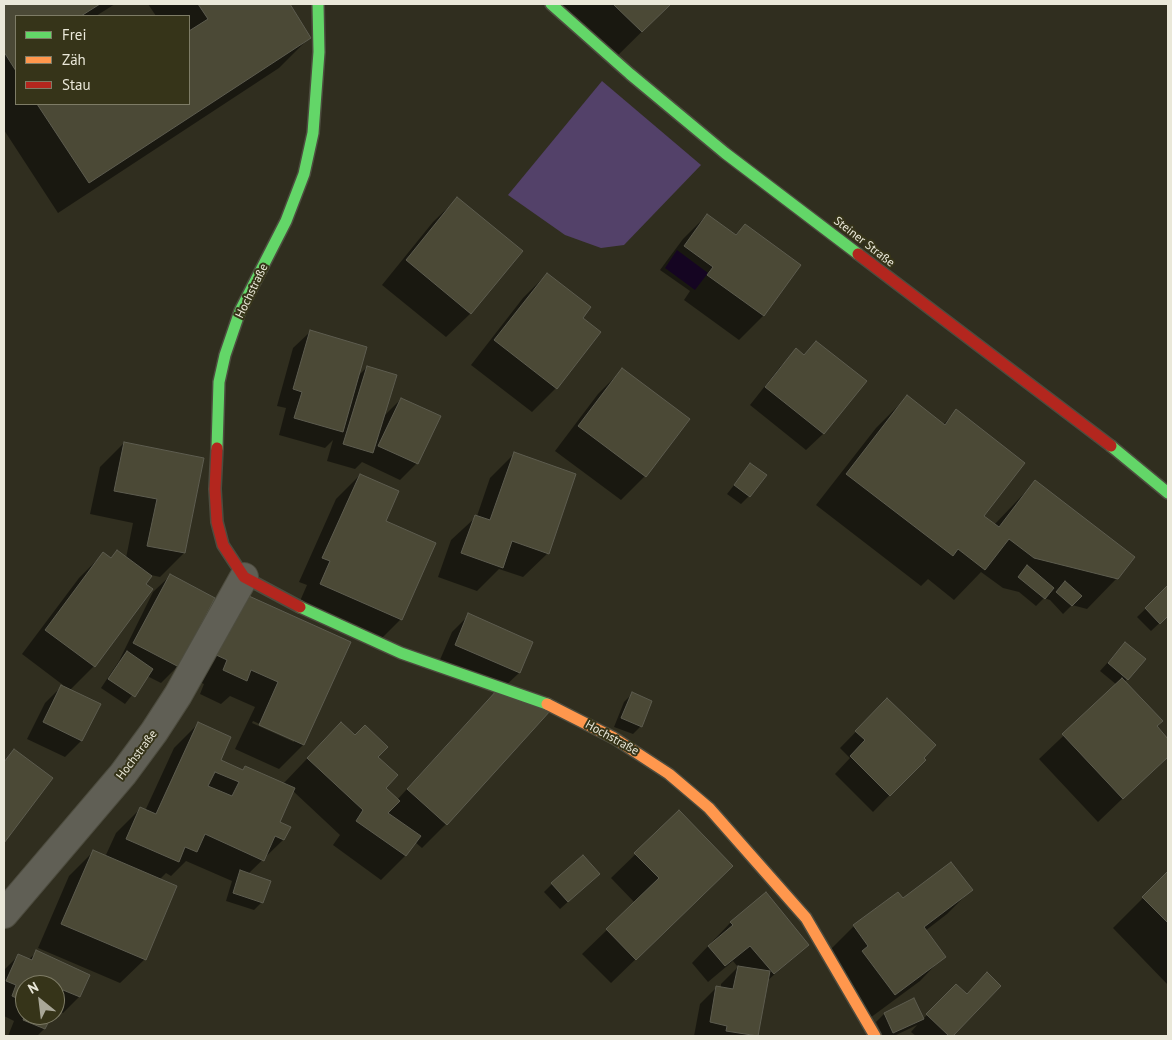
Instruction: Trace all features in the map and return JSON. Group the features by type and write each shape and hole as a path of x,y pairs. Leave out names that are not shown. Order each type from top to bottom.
{"street":[{"name":"Hochstraße","path":"318,4 319,52 314,133 304,174 286,221 240,311 225,355 219,382 215,488 217,522 223,545 244,577 302,608 401,653 542,701 648,758 709,808 806,918 875,1036"},
{"name":"Steiner Straße","path":"551,4 630,74 725,152 1138,466 1168,493"},
{"name":"Hochstraße","path":"4,914 123,774 154,732 178,695 244,577"}],"shaded area":[{"path":"602,81 701,165 624,245 601,248 565,235 508,195"},
{"path":"677,250 708,273 695,290 665,268"}],"building":[{"path":"4,4 100,4 83,15 15,15 15,69 4,52"},
{"path":"198,4 290,4 311,38 89,183 38,105 190,105 190,30 208,19"},
{"path":"613,4 671,4 642,32"},
{"path":"457,197 523,251 471,314 406,260"},
{"path":"707,214 736,235 745,224 801,265 764,316 707,275 713,267 684,246"},
{"path":"547,273 591,307 583,318 601,332 557,389 494,340"},
{"path":"310,330 367,347 343,432 294,418 302,392 293,389"},
{"path":"816,341 867,381 824,434 765,387 796,348 804,355"},
{"path":"367,366 397,375 373,453 343,444"},
{"path":"622,368 690,419 646,477 578,426"},
{"path":"907,395 945,425 956,409 1025,463 984,516 999,527 1035,480 1135,557 1118,579 1034,558 1009,539 985,570 958,549 953,556 846,474"},
{"path":"401,398 441,416 418,464 378,446"},
{"path":"124,442 204,458 185,553 147,546 157,499 114,491"},
{"path":"514,452 576,474 549,554 512,541 503,568 461,553 475,515 490,520"},
{"path":"750,463 767,475 750,497 734,485"},
{"path":"360,474 399,491 386,521 436,543 402,620 320,584 330,561 322,558"},
{"path":"117,550 152,576 146,584 153,589 95,667 45,630 103,552 111,558"},
{"path":"1027,565 1054,588 1045,599 1018,577"},
{"path":"170,574 215,598 179,667 133,643"},
{"path":"1065,581 1082,596 1072,606 1056,592"},
{"path":"1168,585 1168,616 1160,624 1145,608"},
{"path":"240,592 351,642 304,745 259,725 278,682 251,670 247,681 223,670 227,660 212,653"},
{"path":"468,613 533,642 520,673 455,645"},
{"path":"1125,642 1146,659 1128,680 1108,663"},
{"path":"127,651 153,669 135,697 108,679"},
{"path":"1122,678 1163,721 1157,726 1168,739 1168,757 1123,799 1062,734"},
{"path":"61,685 101,704 82,741 43,722"},
{"path":"498,689 551,710 447,825 407,789"},
{"path":"632,692 652,701 642,727 621,718"},
{"path":"887,698 936,745 924,758 926,760 890,796 850,756 865,740 855,731"},
{"path":"198,722 231,737 221,760 243,770 245,766 295,788 280,822 291,827 284,840 275,836 264,861 205,834 197,852 185,847 179,862 126,839 140,807 156,814","holes":["215,772 239,782 232,796 208,786"]},
{"path":"341,722 355,735 365,725 388,747 378,757 398,775 386,788 400,801 388,813 421,836 406,856 356,821 363,810 307,758"},
{"path":"14,749 53,778 4,843 4,762"},
{"path":"679,810 733,866 636,960 606,929 659,878 634,853"},
{"path":"93,850 177,886 146,960 61,924"},
{"path":"583,855 600,874 568,902 551,883"},
{"path":"951,862 973,890 924,927 946,957 895,995 862,951 868,946 853,925 898,892 903,898"},
{"path":"240,870 271,881 263,903 233,893"},
{"path":"1168,871 1168,923 1142,897"},
{"path":"766,892 809,945 774,974 750,946 725,966 708,946 733,925 730,922"},
{"path":"36,950 90,975 80,997 65,991 65,975 15,975 15,985 6,981 18,954 32,960"},
{"path":"738,966 770,971 758,1036 726,1031 727,1026 710,1022 716,986 733,989"},
{"path":"987,972 1001,986 953,1036 949,1036 926,1014 956,984 967,994"},
{"path":"914,998 924,1019 893,1033 884,1013"},
{"path":"35,1025 47,1025 45,1029"}],"traffic: fast":[{"path":"217,448 219,382 225,355 240,311 286,221 304,174 313,133 319,52 318,4"},
{"path":"551,4 630,74 725,153 858,254"},
{"path":"1111,446 1168,493"},
{"path":"300,607 401,653 547,704"}],"traffic: slow":[{"path":"547,704 614,738 669,774 709,808 806,918 875,1036"}],"traffic: jam":[{"path":"858,254 1111,446"},
{"path":"217,448 215,489 217,522 223,545 244,577 300,607"}]}
